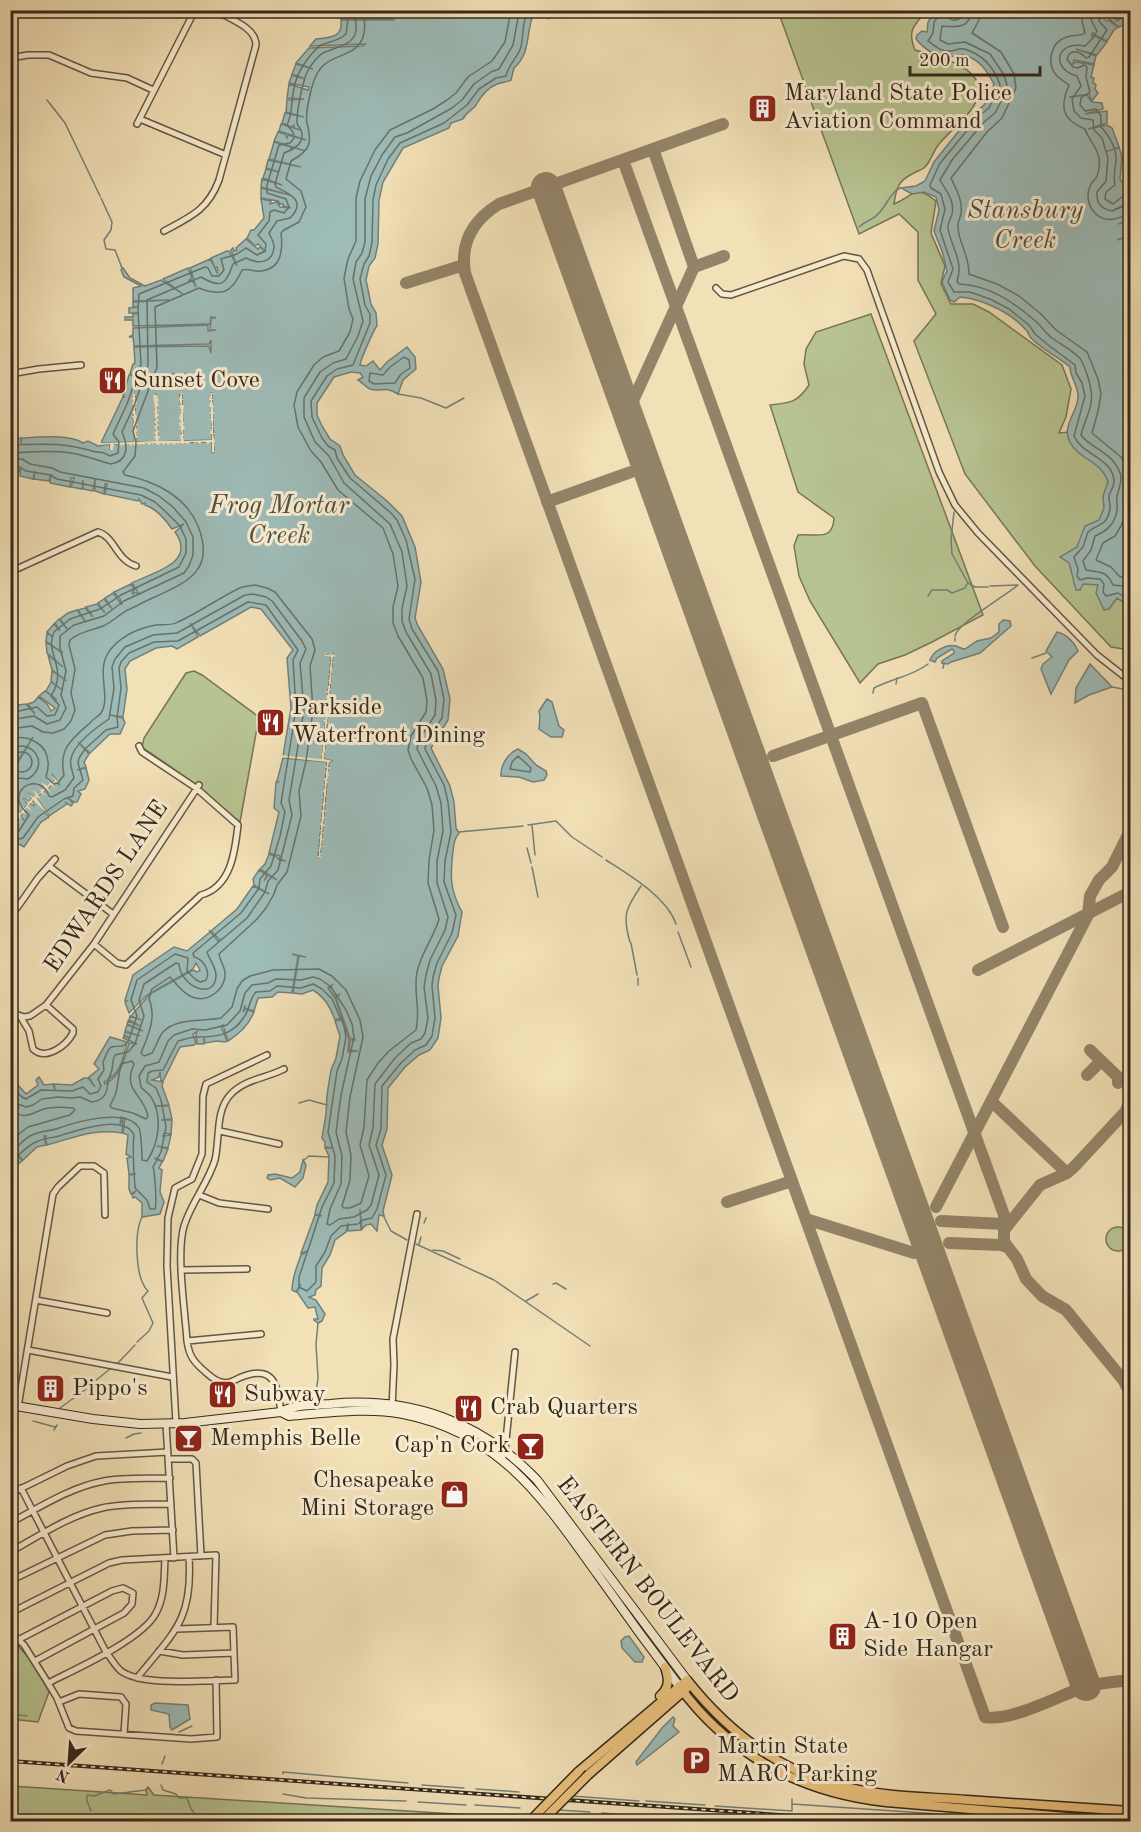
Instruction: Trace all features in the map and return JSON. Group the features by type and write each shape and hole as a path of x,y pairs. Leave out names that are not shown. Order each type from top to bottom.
{"main road":[{"name":"EASTERN BOULEVARD","path":"14,1406 121,1423 166,1424 281,1412 288,1408 349,1402 426,1411 456,1421 482,1434 527,1469 546,1490 689,1682 719,1717 753,1745 791,1768 839,1786 863,1791 1131,1811"},
{"name":"EASTERN BOULEVARD","path":"392,1408 443,1425 476,1441 515,1469 544,1501 681,1689 705,1718 731,1742 764,1764 790,1778 836,1794 886,1803 1128,1821"},
{"path":"647,1712 650,1705 667,1689 669,1682 665,1667"},
{"path":"541,1821 689,1682"},
{"path":"529,1821 578,1772 647,1712 681,1689"},
{"path":"639,1729 646,1727 678,1702 685,1704 698,1716 705,1718"},
{"path":"1100,1818 1131,1818"}],"street":[{"path":"195,10 138,122 226,155"},
{"path":"164,231 195,214 208,203 217,186 256,42 250,31 215,10"},
{"path":"10,58 49,55 90,73 126,78 153,90"},
{"path":"716,288 722,294 731,295 844,256 856,257 862,262 879,303 939,472 955,505 978,533 1097,655 1131,681"},
{"path":"10,374 81,365"},
{"path":"10,572 98,532 105,535 125,561 136,566"},
{"path":"94,945 117,963 126,965 201,895 217,887 227,874 233,857 238,825 197,787 142,752 139,746"},
{"name":"EDWARDS LANE","path":"20,1016 34,1015 46,1005 94,945 197,787"},
{"path":"17,908 55,859"},
{"path":"50,867 113,914"},
{"path":"10,1012 20,1016 29,1030 33,1049 40,1053 48,1053 65,1044 73,1033 73,1029 46,1005"},
{"path":"176,1423 167,1260 168,1218 172,1193 175,1188 192,1179 202,1154 203,1096 206,1084 267,1055"},
{"path":"281,1412 276,1383 270,1377 255,1373 228,1383 219,1382 210,1377 192,1359 188,1341 182,1270 182,1235 188,1216 213,1166 223,1106 232,1092 256,1078 284,1069"},
{"path":"220,1131 279,1144"},
{"path":"14,1406 28,1350 53,1194 80,1166 94,1167 104,1173 105,1215"},
{"path":"199,1194 219,1203 268,1209"},
{"path":"392,1408 394,1333 417,1214"},
{"path":"182,1270 247,1269"},
{"path":"36,1300 107,1312"},
{"path":"188,1341 261,1334"},
{"path":"28,1350 172,1377"},
{"path":"502,1459 505,1450 516,1352"},
{"path":"166,1424 174,1558"},
{"path":"10,1494 67,1466 96,1456 168,1456 192,1459 196,1463 201,1557"},
{"path":"10,1523 68,1493 104,1481 170,1478"},
{"path":"21,1488 106,1652 120,1670 137,1678 158,1680 235,1680 233,1626 177,1629"},
{"path":"10,1552 80,1515 103,1508 171,1504"},
{"path":"10,1581 92,1540 115,1532 172,1530"},
{"path":"10,1613 109,1563 122,1560 216,1555 214,1627"},
{"path":"137,1678 177,1629 184,1616 188,1601 189,1557"},
{"path":"48,1683 139,1633 156,1613 162,1598 165,1558"},
{"path":"18,1640 117,1589 133,1593 132,1604 124,1613 35,1661"},
{"path":"10,1632 24,1645 35,1661 59,1702 69,1728 76,1731 191,1739 217,1737 216,1680"},
{"path":"159,1651 183,1655 234,1653"},
{"path":"59,1702 79,1694 121,1697 126,1704 124,1734"}],"green space":[{"path":"778,11 926,11 913,29 912,38 915,50 964,68 973,76 978,85 978,96 971,110 939,144 926,166 901,183 894,204 919,192 936,201 931,233 945,266 941,284 951,304 973,304 989,312 1062,365 1071,389 1066,417 1059,433 1070,432 1101,465 1110,479 1102,584 1130,599 1130,650 1111,647 1035,566 965,474 914,341 936,314 918,280 918,232 899,214 859,234"},
{"path":"871,314 983,615 905,655 878,664 860,683 810,601 799,576 794,546 798,535 827,533 833,526 834,518 798,492 770,405 783,404 797,399 809,385 804,364 806,349 816,332"},
{"path":"194,671 259,717 240,822 188,779 142,747 144,738 186,673"},
{"path":"1118,1227 1123,1228 1129,1234 1129,1244 1123,1250 1118,1251 1113,1250 1107,1244 1106,1239 1107,1234 1113,1228"},
{"path":"14,1641 34,1664 49,1692 38,1722 11,1719 10,1643"},
{"path":"11,1786 147,1795 148,1787 154,1795 501,1817 497,1822 11,1821"}],"water":[{"name":"Stansbury Creek","path":"960,10 1125,10 1130,13 1127,22 1119,27 1107,17 1104,19 1118,27 1107,41 1093,32 1091,37 1093,35 1107,42 1097,55 1076,49 1096,56 1094,64 1074,60 1073,64 1076,62 1094,65 1091,77 1094,78 1093,82 1098,93 1092,101 1089,94 1069,97 1087,95 1092,102 1102,103 1103,109 1085,114 1107,111 1107,123 1088,129 1107,125 1112,128 1122,157 1120,179 1130,195 1130,204 1115,209 1130,205 1130,220 1118,224 1130,221 1130,235 1117,240 1130,236 1130,245 1126,246 1130,246 1130,258 1128,260 1124,255 1130,267 1130,297 1127,298 1130,298 1130,606 1128,608 1117,598 1109,609 1104,610 1096,593 1098,585 1083,584 1080,590 1076,590 1069,563 1060,557 1077,547 1085,526 1099,520 1104,508 1103,496 1108,482 1095,464 1074,448 1068,437 1068,426 1078,398 1070,367 1036,343 1021,324 1005,313 969,298 960,297 954,302 950,300 942,282 947,271 934,231 939,210 936,197 924,192 912,194 901,188 916,186 925,181 934,162 970,117 984,105 994,84 974,59 961,55 940,56 926,49 916,39 922,31 927,32 928,22 933,14 949,11 954,14"},
{"name":"Frog Mortar Creek","path":"337,11 546,11 548,18 541,12 532,18 523,57 514,68 511,80 490,88 463,119 451,123 449,128 403,148 383,182 379,200 378,244 366,280 371,304 376,313 377,326 360,365 366,366 373,361 380,370 407,347 415,357 416,369 403,380 398,394 389,390 368,388 358,380 363,377 360,373 351,372 334,377 317,403 317,415 322,426 330,439 340,446 355,475 402,516 415,547 421,582 415,618 443,669 450,699 448,720 431,748 450,786 454,802 456,828 459,833 454,846 451,868 452,883 462,912 458,936 442,966 439,978 441,1018 438,1038 430,1050 419,1055 405,1067 388,1088 387,1129 382,1145 392,1175 383,1211 384,1216 379,1215 377,1231 371,1224 362,1229 360,1209 361,1230 348,1231 348,1223 346,1232 335,1240 322,1268 321,1286 316,1290 315,1295 309,1297 316,1300 325,1314 322,1321 318,1323 314,1320 318,1319 315,1307 308,1308 297,1292 301,1284 296,1292 292,1290 292,1285 301,1255 308,1251 301,1253 315,1215 322,1216 315,1214 328,1182 329,1156 325,1148 333,1148 325,1147 322,1138 331,1070 340,1036 335,1021 342,1019 349,1039 348,1052 358,1051 349,1050 350,1040 356,1040 350,1038 336,998 340,994 335,997 329,989 333,984 328,988 335,998 342,1018 335,1020 327,1003 313,990 302,994 293,993 299,956 306,957 292,954 298,956 292,993 278,992 272,997 258,998 254,1011 245,1008 245,1005 243,1012 245,1009 254,1012 252,1017 243,1029 228,1041 223,1025 221,1026 227,1041 225,1042 205,1043 204,1037 204,1044 197,1044 196,1033 198,1031 193,1034 196,1043 180,1047 163,1081 161,1081 160,1072 159,1077 152,1080 163,1082 162,1086 169,1105 155,1106 169,1106 172,1119 161,1120 172,1120 171,1134 164,1133 163,1136 171,1135 168,1148 157,1146 168,1149 163,1161 154,1158 162,1162 159,1168 162,1170 160,1192 164,1202 160,1214 142,1217 142,1203 135,1197 133,1198 132,1195 136,1191 131,1194 129,1189 129,1175 136,1174 129,1174 127,1158 131,1157 126,1154 128,1135 123,1133 125,1118 121,1117 120,1124 123,1119 122,1133 93,1133 47,1145 45,1137 47,1136 44,1136 46,1145 37,1147 23,1160 19,1156 22,1161 11,1169 11,1101 17,1109 19,1108 11,1098 10,1076 26,1094 38,1085 36,1080 39,1077 44,1085 53,1084 55,1090 54,1084 72,1085 84,1078 88,1078 95,1087 89,1077 99,1069 94,1064 110,1037 127,1042 118,1070 104,1082 105,1084 111,1080 122,1066 129,1043 137,1044 123,1038 124,1036 130,1038 124,1035 125,1032 140,1036 125,1031 127,1025 143,1031 127,1024 128,1021 140,1026 129,1020 130,1016 141,1020 131,1016 150,994 193,970 197,972 200,970 196,963 193,969 147,995 129,1013 125,1000 133,975 174,947 187,951 210,932 209,930 218,941 220,940 211,931 237,909 253,886 269,894 254,885 253,879 259,870 267,875 264,881 268,875 277,880 260,869 269,854 279,860 286,861 279,859 280,856 269,853 279,812 274,808 276,782 279,782 277,781 283,758 327,762 318,857 320,857 329,762 333,761 324,759 333,653 331,656 325,655 331,657 322,760 283,756 291,708 287,658 293,650 261,609 251,607 200,636 190,623 198,637 177,649 172,646 156,648 130,661 125,669 127,689 123,717 110,715 123,718 125,723 120,734 110,734 90,753 78,742 89,754 84,762 86,767 77,770 86,768 89,780 85,789 78,791 81,794 77,802 68,798 73,803 71,806 65,802 67,804 49,816 36,797 56,782 60,785 52,774 55,781 34,797 28,793 32,798 29,802 23,798 28,804 20,813 13,810 19,815 11,824 10,776 33,737 19,759 11,754 11,706 26,704 35,714 28,704 34,702 38,697 47,704 51,711 55,708 39,696 45,691 57,700 46,691 51,682 62,690 51,681 52,671 67,681 52,670 48,655 63,667 47,653 46,642 63,653 46,641 47,633 52,636 47,632 54,624 60,631 55,623 59,619 68,630 60,619 77,610 85,621 78,610 85,608 93,617 86,607 97,604 105,613 98,603 104,599 112,609 105,598 113,593 122,605 114,592 131,584 135,590 132,592 133,594 134,592 139,594 132,583 160,571 176,560 181,552 175,532 184,524 172,529 160,515 145,503 142,504 139,499 138,501 105,494 107,484 105,484 104,494 95,491 95,479 93,491 83,489 83,480 82,489 71,487 74,478 71,478 70,487 50,483 51,474 49,481 34,479 35,471 33,479 20,476 21,467 17,475 11,472 11,440 21,438 21,443 22,438 62,437 83,443 88,441 98,446 110,444 110,450 113,444 212,442 212,452 214,452 212,393 212,440 183,441 182,394 180,394 182,441 158,442 156,395 156,442 136,442 135,395 133,395 134,442 101,443 125,397 123,396 129,375 191,374 130,374 135,363 134,347 209,346 211,353 211,340 209,344 134,346 133,337 129,337 133,335 133,328 208,325 208,331 216,330 210,330 211,318 216,318 211,317 210,324 133,326 133,320 125,320 125,317 133,317 133,314 138,313 129,313 129,308 138,307 133,307 133,302 169,300 133,301 133,288 141,286 124,277 121,270 123,268 130,278 145,286 161,280 183,294 163,279 188,268 192,278 188,281 192,280 196,287 190,268 210,259 216,271 217,267 215,268 211,258 227,251 237,266 231,250 233,248 234,251 237,250 236,248 246,239 258,249 260,247 266,252 258,244 255,246 247,238 251,230 254,230 264,218 261,199 271,201 270,204 277,202 280,207 291,208 283,206 278,201 261,198 261,188 290,195 261,187 262,179 282,185 263,178 266,169 279,172 266,168 268,160 301,167 269,159 274,142 291,147 291,151 292,147 305,151 274,141 278,132 285,134 287,138 288,135 306,140 279,131 281,124 300,130 294,128 294,125 292,127 282,123 285,113 304,117 286,112 287,100 304,99 287,98 289,84 308,90 309,87 289,83 292,75 305,79 292,74 296,64 313,69 296,63 309,48 363,46 365,44 310,46 316,39 335,36 340,30 341,20 394,20 394,14 392,19 341,19"},
{"path":"1003,620 1010,621 1011,626 980,653 948,664 942,663 954,653 952,649 937,658 935,662 930,660 937,651 944,647 956,646 965,649 977,641 991,638 999,632 999,624"},
{"path":"1057,632 1069,639 1078,651 1069,660 1051,694 1041,669 1043,664 1052,657 1046,651"},
{"path":"1090,664 1112,687 1075,703 1076,688"},
{"path":"547,699 552,702 559,726 564,730 562,737 551,737 539,729 539,711"},
{"path":"518,749 546,771 547,775 544,780 533,782 519,777 501,776 505,760"},
{"path":"35,800 49,817 41,822 24,847 19,844 15,849 11,845 11,828 15,831 11,826 15,823 19,826 16,821 19,818 24,820 20,816 23,813 27,816 24,811 30,803 35,806 32,801"},
{"path":"303,1160 306,1165 303,1178 295,1187 280,1178 270,1180 267,1178 268,1175 275,1174 292,1178 300,1172"},
{"path":"629,1636 644,1657 642,1662 635,1662 622,1648 621,1641"},
{"path":"155,1703 188,1705 190,1719 172,1730 169,1714 151,1710 151,1705"},
{"path":"673,1717 675,1719 673,1726 679,1732 637,1765 636,1762"}],"pier":[{"path":"179,393 184,393 182,394 184,400 182,400 182,405 185,411 183,412 184,441 212,440 211,414 209,413 211,412 211,407 209,407 211,400 209,400 211,394 209,393 214,393 212,400 215,406 213,407 215,413 213,419 215,420 213,420 213,426 215,427 213,427 213,433 215,433 213,434 216,446 214,446 214,451 216,452 212,452 212,442 207,444 201,442 201,444 196,442 195,444 190,442 178,445 177,443 149,445 145,443 145,445 137,444 136,446 114,444 113,450 110,450 110,444 97,445 101,437 101,443 134,442 132,394 137,394 135,395 137,403 135,407 137,408 135,411 137,412 135,413 136,420 138,420 136,421 138,438 136,442 156,441 153,395 158,395 159,401 157,401 159,426 157,427 160,432 158,432 160,436 158,441 181,441 179,399 181,394"},
{"path":"325,652 326,655 331,655 331,653 336,656 333,657 332,662 335,663 332,663 334,670 331,676 334,677 331,677 331,683 333,683 330,684 330,689 333,689 330,690 329,695 332,695 329,696 331,703 328,708 331,709 328,709 330,716 327,722 330,723 327,723 326,729 329,729 326,730 326,735 329,736 326,737 325,742 328,744 325,744 325,750 328,750 325,751 324,756 327,756 324,759 333,761 329,762 328,767 331,768 328,769 327,781 329,782 326,789 329,789 326,790 326,796 328,796 325,797 325,803 328,804 325,804 324,810 327,811 324,812 326,818 323,824 326,826 323,826 322,832 325,832 322,833 322,839 325,839 322,840 321,846 324,846 321,847 320,853 323,854 320,856 323,858 316,857 319,856 317,850 319,850 320,838 318,837 321,831 318,831 321,830 319,824 322,812 320,811 323,810 321,804 324,798 321,797 324,797 322,791 325,780 323,779 326,778 326,773 324,773 327,768 324,767 327,766 327,762 280,757 280,755 322,759 320,754 323,749 321,743 323,743 324,733 322,732 325,727 323,727 325,722 323,720 326,716 324,709 327,709 325,703 327,703 327,698 325,698 328,697 328,693 325,692 328,691 326,686 329,686 327,680 330,675 327,675 330,674 330,669 328,669 331,663 328,662 331,662 331,657 325,656"},
{"path":"51,774 60,784 56,782 53,785 55,789 51,785 48,788 50,792 46,789 43,792 45,796 41,793 38,795 41,799 36,797 49,816 33,800 35,806 31,803 28,806 32,811 27,808 24,811 27,816 22,813 20,816 23,821 19,818 16,821 19,826 15,823 12,825 14,821 11,815 15,819 18,814 13,809 20,813 23,809 18,804 25,808 28,803 22,798 29,802 32,798 27,793 34,797 36,794 32,789 38,794 41,791 37,785 41,790 45,788 41,782 47,786 50,783 47,778 51,783 55,781"}],"waterway":[{"name":"Frog Mortar Creek","path":"47,100 65,123 100,196"},
{"path":"859,227 877,215 892,195 901,188"},
{"name":"Frog Mortar Creek","path":"101,198 112,222 111,230 104,240 106,249 115,250 122,268"},
{"name":"Frog Mortar Creek","path":"398,394 421,398 446,408 464,398"},
{"path":"954,512 952,554 968,583 975,587 988,587"},
{"path":"928,596 932,590 947,590 952,593 965,588 967,584"},
{"path":"990,586 1018,585"},
{"path":"955,636 972,617 1018,585"},
{"path":"1032,658 1046,653"},
{"path":"873,693 874,688 916,672 928,664"},
{"path":"943,668 944,664"},
{"path":"896,684 897,678"},
{"path":"1112,687 1123,689"},
{"path":"528,825 556,821 572,837 602,857"},
{"path":"532,825 535,855"},
{"path":"459,832 523,826"},
{"path":"527,848 531,863"},
{"path":"606,860 656,896 676,924"},
{"path":"532,867 538,897"},
{"path":"630,942 626,925 627,912 641,886"},
{"path":"678,932 691,967"},
{"path":"631,943 637,975"},
{"path":"638,978 638,985"},
{"path":"299,1103 309,1100 327,1105"},
{"path":"304,1160 309,1156 329,1157"},
{"path":"137,1342 149,1331 153,1323 142,1298 148,1291 140,1277 138,1267 137,1244 142,1217"},
{"name":"Frog Mortar Creek","path":"384,1217 391,1231 407,1240"},
{"path":"424,1223 426,1218"},
{"path":"419,1244 421,1237"},
{"path":"416,1244 494,1280 590,1346"},
{"path":"433,1250 443,1251 460,1259"},
{"path":"553,1284 556,1283 566,1289"},
{"path":"526,1301 538,1294"},
{"name":"Frog Mortar Creek","path":"315,1399 318,1378 316,1344 318,1323"},
{"path":"117,1364 135,1345"},
{"path":"90,1385 110,1369"},
{"path":"60,1408 86,1389"},
{"path":"33,1421 55,1427"},
{"path":"54,1430 57,1425"},
{"path":"126,1438 141,1433"},
{"path":"10,1714 27,1716"},
{"path":"179,1732 192,1726"},
{"path":"162,1764 165,1756"},
{"path":"283,1774 283,1772 408,1783"},
{"path":"161,1785 163,1790 176,1794 179,1798 187,1798 199,1820"},
{"path":"422,1785 464,1788"},
{"path":"476,1789 519,1792"},
{"path":"91,1811 87,1795 94,1796 110,1790 114,1794 146,1790"},
{"path":"283,1794 306,1798 406,1801"},
{"path":"572,1796 639,1801"},
{"path":"715,1806 792,1811 792,1799"},
{"path":"646,1801 705,1805"},
{"path":"418,1802 466,1805"},
{"path":"792,1804 938,1814 951,1822"},
{"path":"475,1805 520,1808"},
{"path":"558,1810 590,1812"},
{"path":"602,1813 646,1817"},
{"path":"655,1817 703,1821"}],"taxiway":[{"path":"723,124 499,204 482,217 470,233 465,251 465,273 985,1717 1008,1716 1084,1687 1130,1680"},
{"path":"627,414 694,267 653,149"},
{"path":"623,160 1004,1215 1004,1242 1017,1259 1026,1279 1042,1296 1066,1310 1124,1381 1130,1393"},
{"path":"694,267 724,256"},
{"path":"406,283 464,265"},
{"path":"547,502 631,472"},
{"path":"773,756 922,703 1003,927"},
{"path":"936,1207 1088,915 1090,896 1099,880 1112,867 1130,831"},
{"path":"978,970 1130,892"},
{"path":"1090,1050 1118,1077 1118,1083"},
{"path":"1087,1075 1101,1061"},
{"path":"1004,1230 1040,1185 1067,1173 1074,1167 1126,1111 1130,1099"},
{"path":"991,1101 1067,1173"},
{"path":"727,1202 792,1181"},
{"path":"806,1219 914,1253"},
{"path":"941,1221 1004,1224"},
{"path":"949,1243 1001,1245 1009,1248"}],"runway":[{"path":"546,187 1086,1686"}],"railway":[{"path":"10,1761 881,1822"}],"place":[{"name":"Maryland State Police Aviation Command","path":"763,108"},
{"name":"Sunset Cove","path":"112,381"},
{"name":"Parkside Waterfront Dining","path":"271,722"},
{"name":"Pippo's","path":"51,1389"},
{"name":"Subway","path":"223,1395"},
{"name":"Crab Quarters","path":"469,1408"},
{"name":"Memphis Belle","path":"189,1439"},
{"name":"Cap'n Cork","path":"531,1446"},
{"name":"Chesapeake Mini Storage","path":"455,1495"},
{"name":"A-10 Open Side Hangar","path":"842,1636"},
{"name":"Martin State MARC Parking","path":"696,1761"}]}
